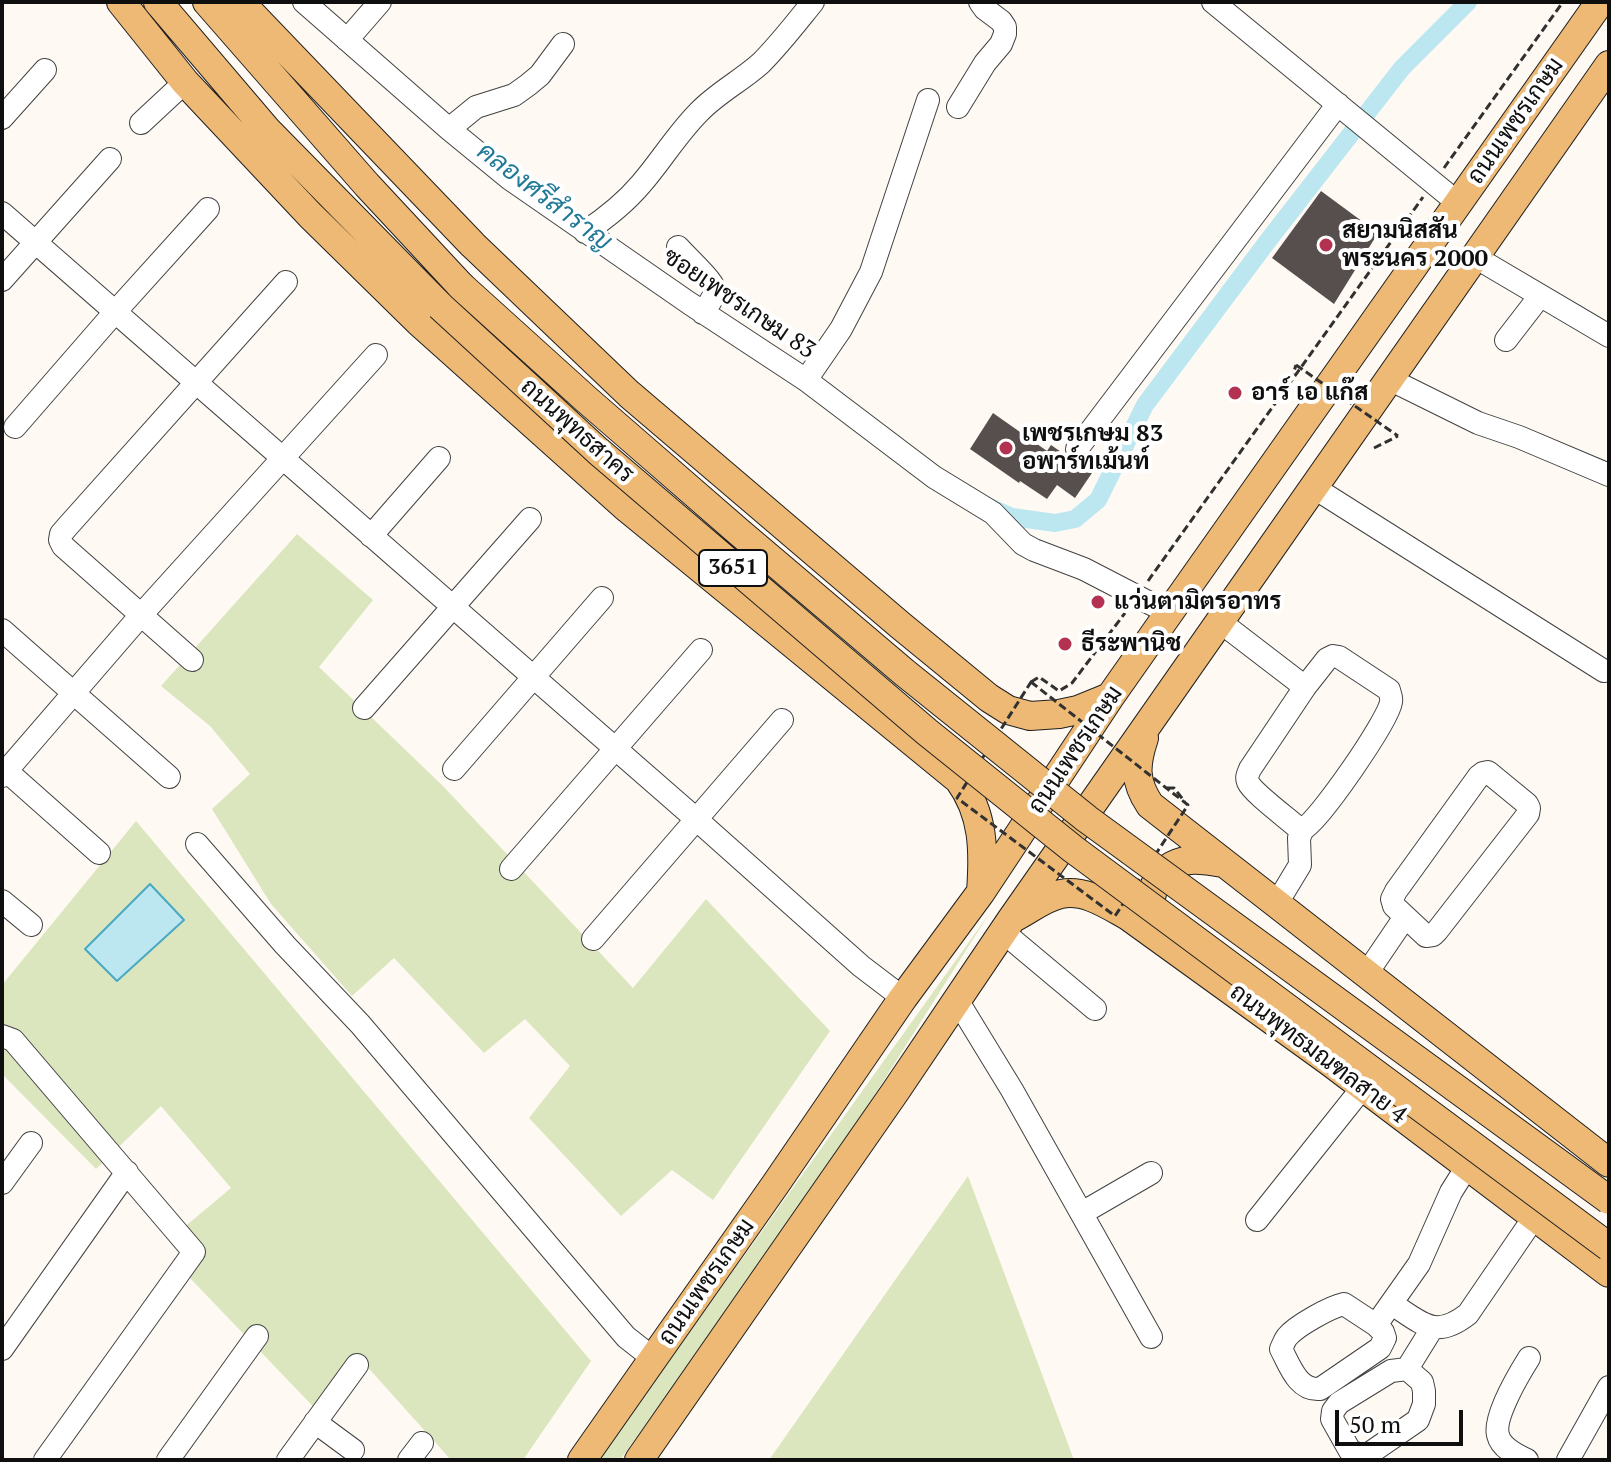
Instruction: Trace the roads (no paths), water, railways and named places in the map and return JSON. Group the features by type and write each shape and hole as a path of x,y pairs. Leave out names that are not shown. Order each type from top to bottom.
{"main road":[{"path":"121,2 185,82 310,215 419,322 628,509 959,780 970,795 976,813 982,844 981,892"},
{"name":"ถนนพุทธสาคร","path":"158,2 267,130 440,306 620,471 915,722 1036,819"},
{"name":"ถนนพุทธสาคร","path":"207,2 367,185 461,286 763,552 905,673 1099,828 1609,1200"},
{"path":"240,2 473,245 629,394 989,698 1008,710 1030,716 1078,710 1110,697"},
{"name":"ถนนเพชรเกษม","path":"582,1460 903,998 981,892 1110,697 1600,2"},
{"name":"ถนนเพชรเกษม","path":"639,1460 1219,621 1609,65"},
{"path":"844,686 873,699 886,701 898,697 912,686 919,675 918,651 900,625"},
{"path":"1149,722 1138,755 1137,774 1141,792 1150,805 1609,1163"},
{"name":"ถนนพุทธมณฑลสาย 4","path":"1036,819 1609,1247"},
{"path":"1162,939 1153,926 1149,909 1156,881 1167,869 1186,861 1223,863"},
{"name":"ถนนพุทธมณฑลสาย 4","path":"1007,926 1060,894 1086,895 1104,902 1162,939 1609,1273"}],"street":[{"name":"ซอยเพชรเกษม 83","path":"304,2 510,179 703,313 806,380 934,477 993,513 1023,544 1084,569 1169,613"},
{"path":"347,40 380,2"},
{"path":"585,232 627,200 696,115 761,63 813,2"},
{"path":"958,107 1005,34 1001,21 980,2"},
{"path":"1213,2 1458,203"},
{"path":"449,129 476,107 514,95 528,85 540,75 563,44"},
{"path":"2,118 45,70"},
{"path":"141,123 185,82"},
{"path":"806,380 841,329 871,272 928,100"},
{"path":"1077,449 1345,110"},
{"path":"2,280 110,159"},
{"path":"15,427 208,209"},
{"path":"2,213 861,966 903,998"},
{"path":"678,247 713,283 713,296 703,313"},
{"path":"1475,257 1609,336"},
{"path":"192,660 63,546 61,534 286,282"},
{"path":"1506,340 1540,296"},
{"path":"99,853 3,771 376,355"},
{"path":"1389,379 1478,423 1609,475"},
{"path":"371,536 439,458"},
{"path":"1313,487 1604,671"},
{"path":"364,708 530,519"},
{"path":"454,769 602,598"},
{"path":"1219,621 1305,687"},
{"path":"2,630 169,777"},
{"path":"511,869 701,650"},
{"path":"1277,903 1300,865 1299,838 1303,829 1312,823 1343,782 1384,720 1391,704 1389,690 1339,657 1327,659 1305,687 1247,777 1256,792 1303,829"},
{"path":"593,939 782,720"},
{"path":"1488,772 1527,804 1528,814 1433,935 1426,936 1405,917 1394,906 1392,899 1396,891 1479,776 1488,772"},
{"path":"197,844 285,945 360,1024 626,1337 654,1359"},
{"path":"2,901 31,925"},
{"path":"1367,973 1405,917"},
{"path":"1007,926 1095,1009"},
{"path":"957,1000 1012,1090 1151,1337"},
{"path":"2,1036 13,1040 194,1252 45,1460"},
{"path":"1257,1220 1363,1087"},
{"path":"2,1183 31,1143"},
{"path":"1376,1325 1419,1264 1451,1192 1468,1165"},
{"path":"2,1349 127,1172"},
{"path":"1082,1213 1151,1173"},
{"path":"1392,1304 1423,1324 1440,1329 1454,1325 1468,1314 1535,1216"},
{"path":"1344,1304 1376,1325 1385,1338 1380,1348 1320,1389 1311,1390 1304,1386 1281,1349 1293,1331 1335,1306 1344,1304"},
{"path":"1407,1369 1433,1327"},
{"path":"168,1460 257,1336"},
{"path":"1527,1460 1502,1443 1497,1433 1499,1418 1529,1358"},
{"path":"288,1460 357,1365"},
{"path":"1568,1460 1609,1387"},
{"path":"315,1422 353,1450"}],"water":[{"path":"150,884 184,920 117,981 85,949"}],"waterway":[{"path":"989,507 1012,517 1055,523 1075,519 1098,500 1145,405 1402,68 1468,2"}],"place":[{"name":"สยามนิสสัน พระนคร 2000","path":"1326,245"},
{"name":"อาร์ เอ แก๊ส","path":"1235,393"},
{"name":"เพชรเกษม 83 อพาร์ทเม้นท์","path":"1006,448"},
{"name":"แว่นตามิตรอาทร","path":"1098,602"},
{"name":"ธีระพานิช","path":"1065,644"}],"water label":[{"name":"คลองศรีสำราญ","path":"544,197"}]}
